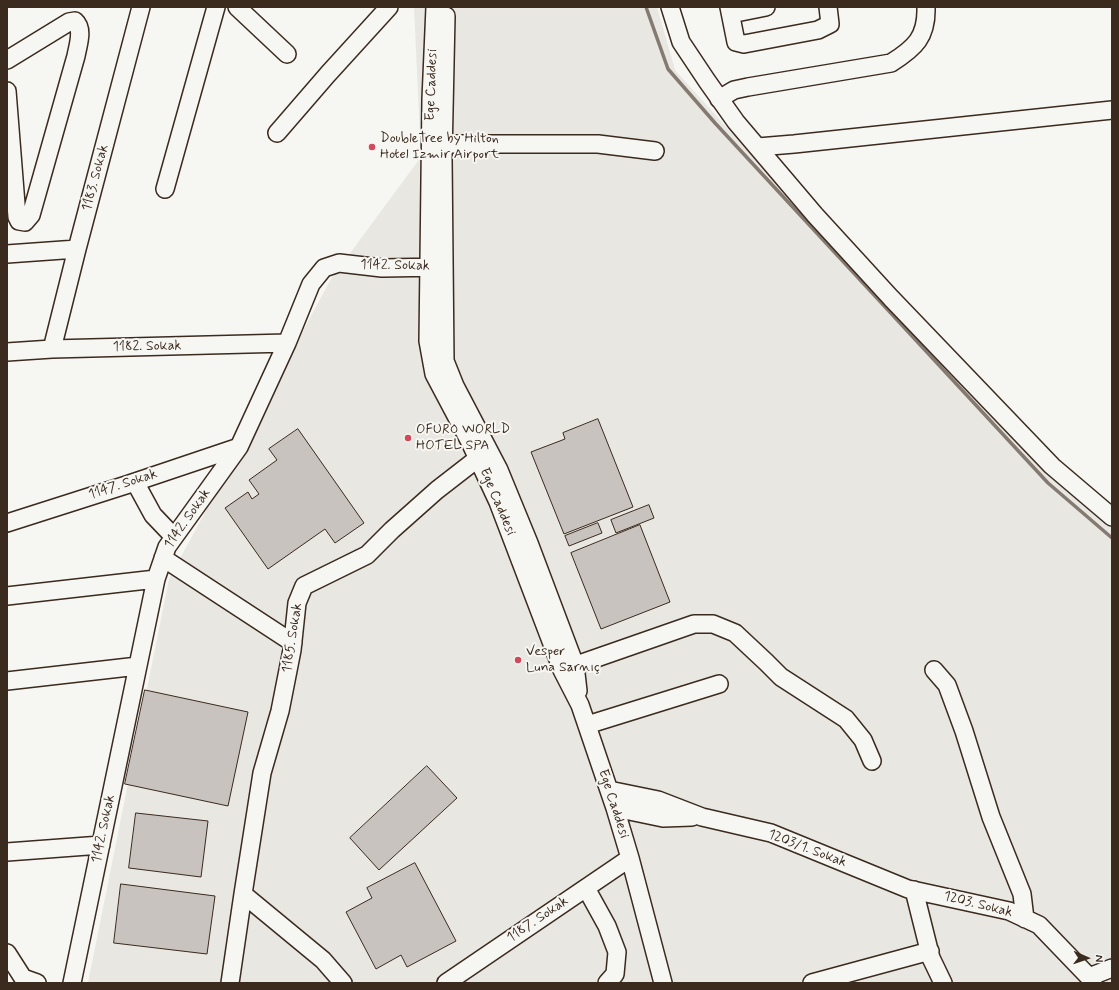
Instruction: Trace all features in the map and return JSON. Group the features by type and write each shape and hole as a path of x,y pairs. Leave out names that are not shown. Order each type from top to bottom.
{"street":[{"name":"1183. Sokak","path":"52,349 141,7"},
{"path":"165,189 216,7"},
{"path":"236,7 287,54"},
{"path":"277,133 389,7"},
{"name":"Ege Caddesi","path":"435,7 431,99 437,267 445,361 483,454 499,470 529,543 580,705 615,808 630,858 663,983"},
{"path":"437,267 443,144 446,7"},
{"path":"670,7 681,42 719,99 736,122 815,215 1052,466 1112,517"},
{"path":"766,7 730,11 736,42 744,44 818,30 830,24 828,7"},
{"path":"719,99 734,90 748,87 891,63 906,54 921,38 926,22 926,7"},
{"path":"7,60 69,22 74,21 79,25 80,30 76,56 31,215 25,222 19,221 17,217 7,91"},
{"path":"758,147 1112,110"},
{"path":"443,144 598,144 655,151"},
{"path":"7,254 77,250"},
{"name":"1142. Sokak","path":"72,983 156,578 167,547 239,447 287,343 311,284 324,268 339,263 382,268 437,267"},
{"name":"1182. Sokak","path":"7,352 52,349 287,343"},
{"name":"1147. Sokak","path":"7,523 239,447"},
{"name":"1185. Sokak","path":"230,983 262,773 280,711 293,643 297,603 304,586 367,555 392,530 437,490 483,454"},
{"path":"135,482 153,515 174,537"},
{"path":"163,558 293,643"},
{"path":"7,596 156,578"},
{"path":"569,667 694,624 713,624 734,633 781,678 846,719 863,740 872,761"},
{"path":"7,681 138,666"},
{"path":"934,670 947,685 964,731 991,817 1022,894 1025,918"},
{"path":"587,725 719,684"},
{"name":"1203/1. Sokak","path":"609,790 658,800 702,817 771,833 911,890"},
{"name":"1203/1. Sokak","path":"615,808 663,818 702,817"},
{"path":"7,852 101,845"},
{"name":"1187. Sokak","path":"446,983 630,858"},
{"path":"586,888 607,926 617,952 615,974 607,983"},
{"path":"911,890 930,951 943,983"},
{"name":"1203. Sokak","path":"911,890 1009,910 1039,925 1091,980"},
{"path":"243,894 323,960 343,983"},
{"path":"812,983 930,951"},
{"path":"7,953 23,978 37,983"},
{"path":"1091,980 1112,968"}],"shaded area":[{"path":"414,7 657,7 675,70 755,159 1044,468 1112,527 1112,983 88,983 169,579 331,279 421,157"}],"building":[{"path":"598,419 633,507 564,534 531,452 565,439 563,433"},
{"path":"298,429 364,523 335,543 325,529 268,569 225,508 248,492 252,499 259,494 249,480 277,460 269,449"},
{"path":"649,505 654,518 616,533 611,520"},
{"path":"598,523 602,533 569,546 565,536"},
{"path":"640,525 670,602 601,629 571,553"},
{"path":"145,690 248,712 228,806 125,784"},
{"path":"427,766 457,798 379,870 350,838"},
{"path":"136,813 208,821 201,877 129,868"},
{"path":"415,863 456,941 407,967 401,955 376,969 346,912 372,898 367,888"},
{"path":"121,884 215,896 207,954 114,943"}],"waterway":[{"path":"646,7 668,69 715,123 1048,483 1112,538"}],"place":[{"name":"DoubleTree by Hilton Hotel Izmir Airport","path":"372,147"},
{"name":"OFURO WORLD HOTEL SPA","path":"408,438"},
{"name":"Vesper Luna Sarnıç","path":"518,660"}]}
